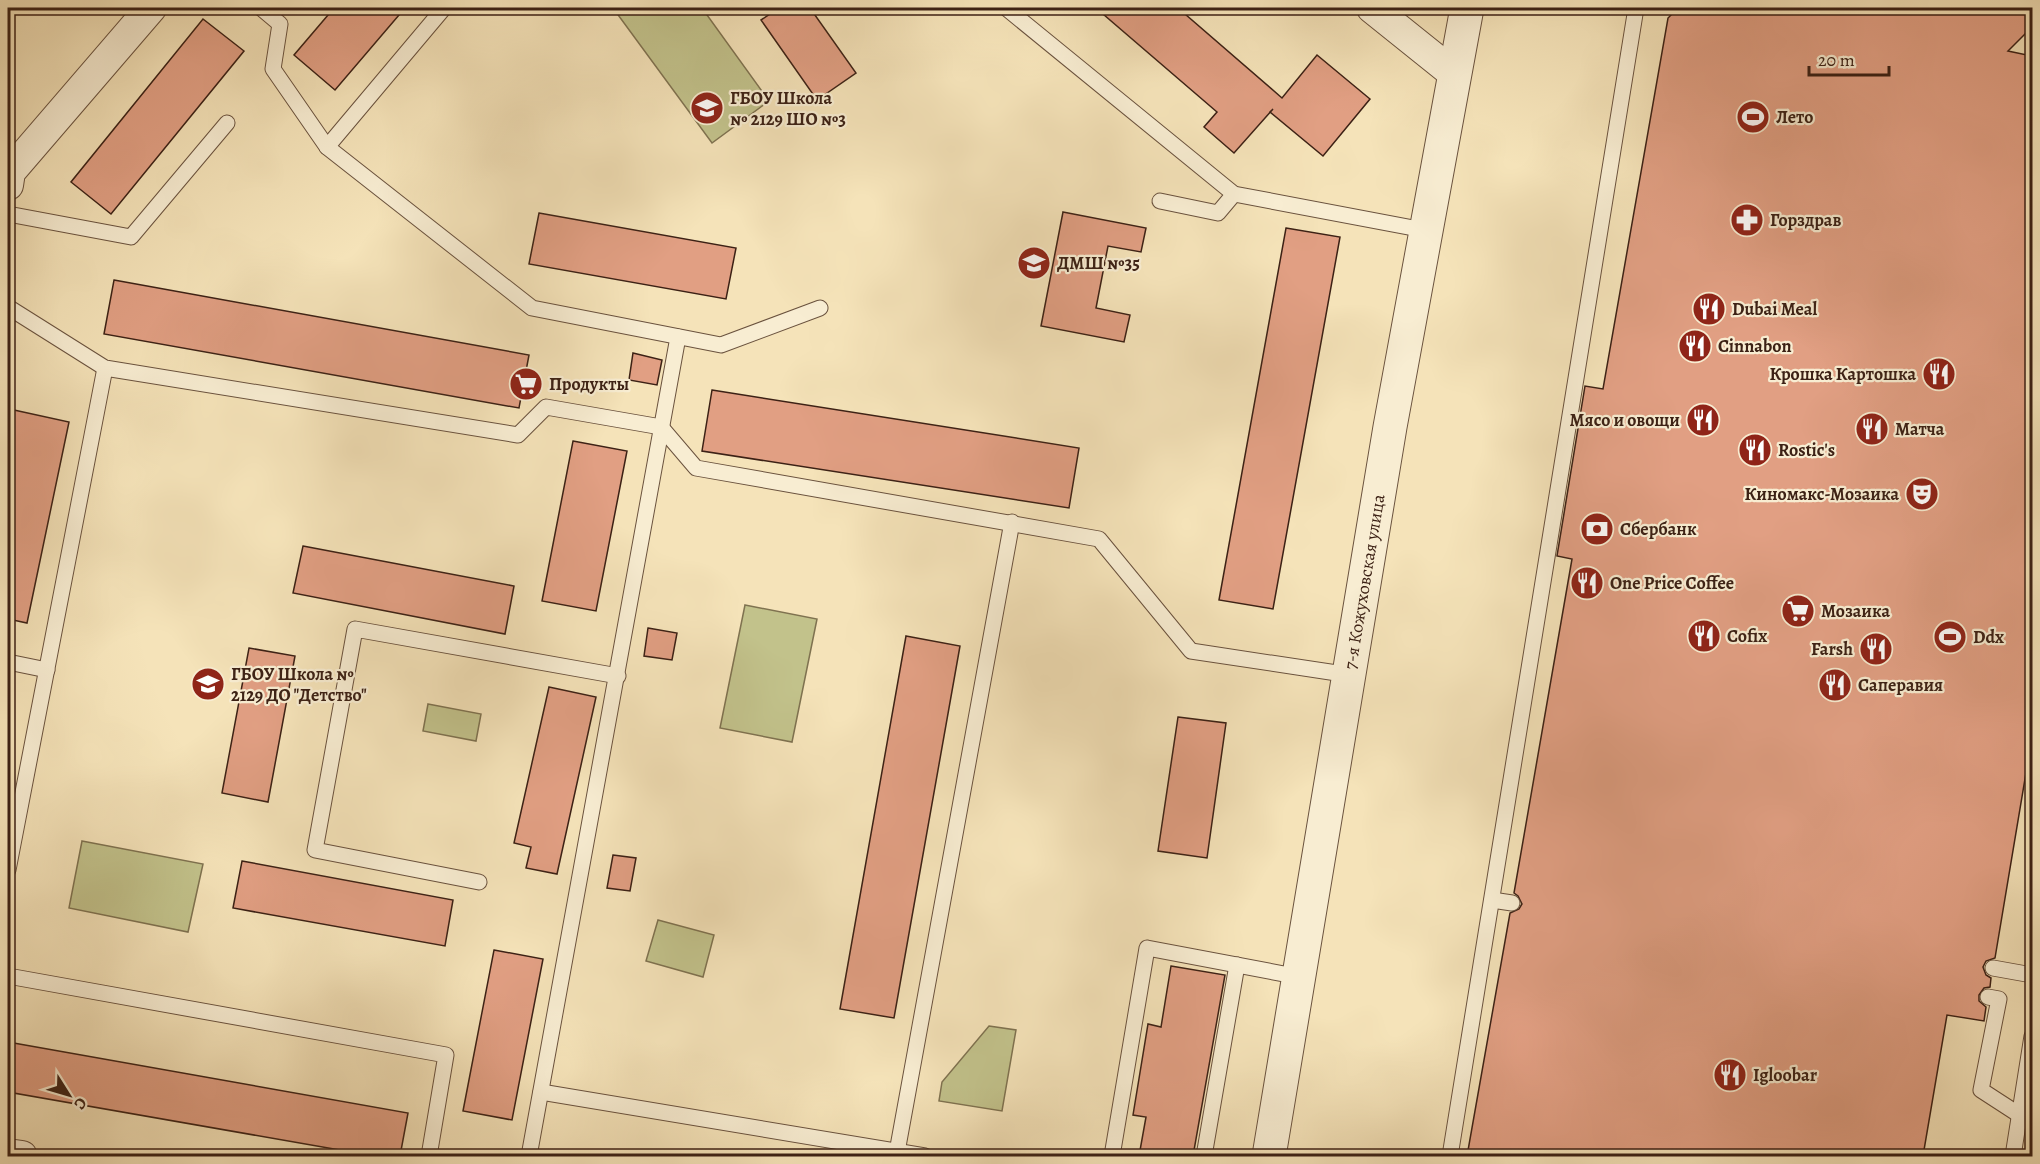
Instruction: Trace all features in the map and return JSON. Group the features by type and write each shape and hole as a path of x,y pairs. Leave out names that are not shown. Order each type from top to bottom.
{"street":[{"path":"8,184 10,172 151,8"},
{"path":"1372,8 1453,73"},
{"name":"7-я Кожуховская улица","path":"1269,1156 1424,230 1467,8"},
{"path":"8,1154 22,1156"}],"lane":[{"path":"261,8 280,24 273,69 327,147 532,308 721,345 820,308"},
{"path":"327,147 444,8"},
{"path":"1006,8 1234,194 1424,230"},
{"path":"1450,1156 1636,8"},
{"path":"8,214 131,237 226,123"},
{"path":"1160,201 1218,213 1234,194"},
{"path":"8,307 105,368 518,435 546,407 661,427 696,468 1099,539 1191,651 1350,675"},
{"path":"529,1156 573,903 618,676 678,337"},
{"path":"8,870 105,368"},
{"path":"897,1152 1012,522"},
{"path":"479,882 315,850 355,629 618,676"},
{"path":"8,662 47,670"},
{"path":"1492,900 1512,903"},
{"path":"1112,1156 1147,948 1300,977"},
{"path":"1203,1156 1238,965"},
{"path":"1993,968 2032,975"},
{"path":"8,976 446,1055 429,1156"},
{"path":"1988,997 1999,999 1981,1090 2018,1114"},
{"path":"2013,1156 2032,1036"},
{"path":"541,1092 925,1156"}],"green space":[{"path":"613,8 702,8 769,101 712,143"},
{"path":"745,605 817,619 792,742 720,728"},
{"path":"428,704 481,714 476,741 423,731"},
{"path":"82,841 203,864 188,932 69,908"},
{"path":"658,920 714,935 703,977 646,961"},
{"path":"989,1026 1016,1030 1002,1111 939,1101 942,1082"}],"building":[{"path":"334,8 405,8 335,90 294,55"},
{"path":"779,8 810,8 856,73 817,100 761,20"},
{"path":"1096,8 1178,8 1282,98 1317,55 1370,99 1323,156 1270,112 1234,153 1204,127 1217,112"},
{"name":"Мозаика","path":"1678,8 2032,8 2032,27 2008,51 2032,56 2032,737 1995,958 1986,961 1983,967 1986,975 1991,978 1990,987 1984,988 1979,995 1979,1001 1986,1007 1984,1021 1947,1015 1923,1156 1467,1156 1510,913 1519,909 1522,904 1514,893 1572,559 1557,556 1585,386 1603,389 1668,18"},
{"path":"203,19 244,51 111,214 71,182"},
{"path":"1063,212 1146,228 1141,252 1108,246 1096,308 1130,315 1124,342 1041,326"},
{"path":"539,213 736,248 726,299 529,264"},
{"path":"1286,228 1340,237 1273,609 1219,600"},
{"path":"114,280 529,355 519,408 104,334"},
{"path":"633,353 662,360 657,385 629,380"},
{"path":"712,390 1079,448 1069,508 702,451"},
{"path":"14,410 69,422 27,623 8,619 8,441"},
{"path":"573,441 627,451 596,611 542,601"},
{"path":"303,546 514,586 505,634 293,593"},
{"path":"648,628 677,633 672,660 644,656"},
{"path":"906,636 960,646 894,1018 840,1009"},
{"path":"249,648 295,656 268,802 222,793"},
{"path":"549,687 596,697 557,874 526,868 531,847 514,843"},
{"path":"1178,717 1226,723 1207,858 1158,851"},
{"path":"613,855 636,858 630,891 607,888"},
{"path":"242,861 453,900 445,946 233,908"},
{"path":"494,950 543,959 512,1120 463,1111"},
{"path":"1171,966 1225,975 1193,1156 1139,1156 1146,1117 1133,1115 1148,1024 1161,1027"},
{"path":"8,1042 408,1113 400,1156 374,1156 8,1092"}],"place":[{"name":"ГБОУ Школа № 2129 ШО №3","path":"707,108"},
{"name":"Лето","path":"1753,117"},
{"name":"Горздрав","path":"1747,220"},
{"name":"ДМШ №35","path":"1034,263"},
{"name":"Dubai Meal","path":"1709,309"},
{"name":"Cinnabon","path":"1695,346"},
{"name":"Крошка Картошка","path":"1939,374"},
{"name":"Продукты","path":"526,384"},
{"name":"Мясо и овощи","path":"1703,420"},
{"name":"Матча","path":"1872,429"},
{"name":"Rostic's","path":"1755,450"},
{"name":"Киномакс-Мозаика","path":"1922,494"},
{"name":"Сбербанк","path":"1597,529"},
{"name":"One Price Coffee","path":"1587,583"},
{"name":"Мозаика","path":"1798,611"},
{"name":"Cofix","path":"1704,636"},
{"name":"Ddx","path":"1950,637"},
{"name":"Farsh","path":"1876,649"},
{"name":"ГБОУ Школа № 2129 ДО \"Детство\"","path":"208,684"},
{"name":"Саперавия","path":"1835,685"},
{"name":"Igloobar","path":"1730,1075"}]}
